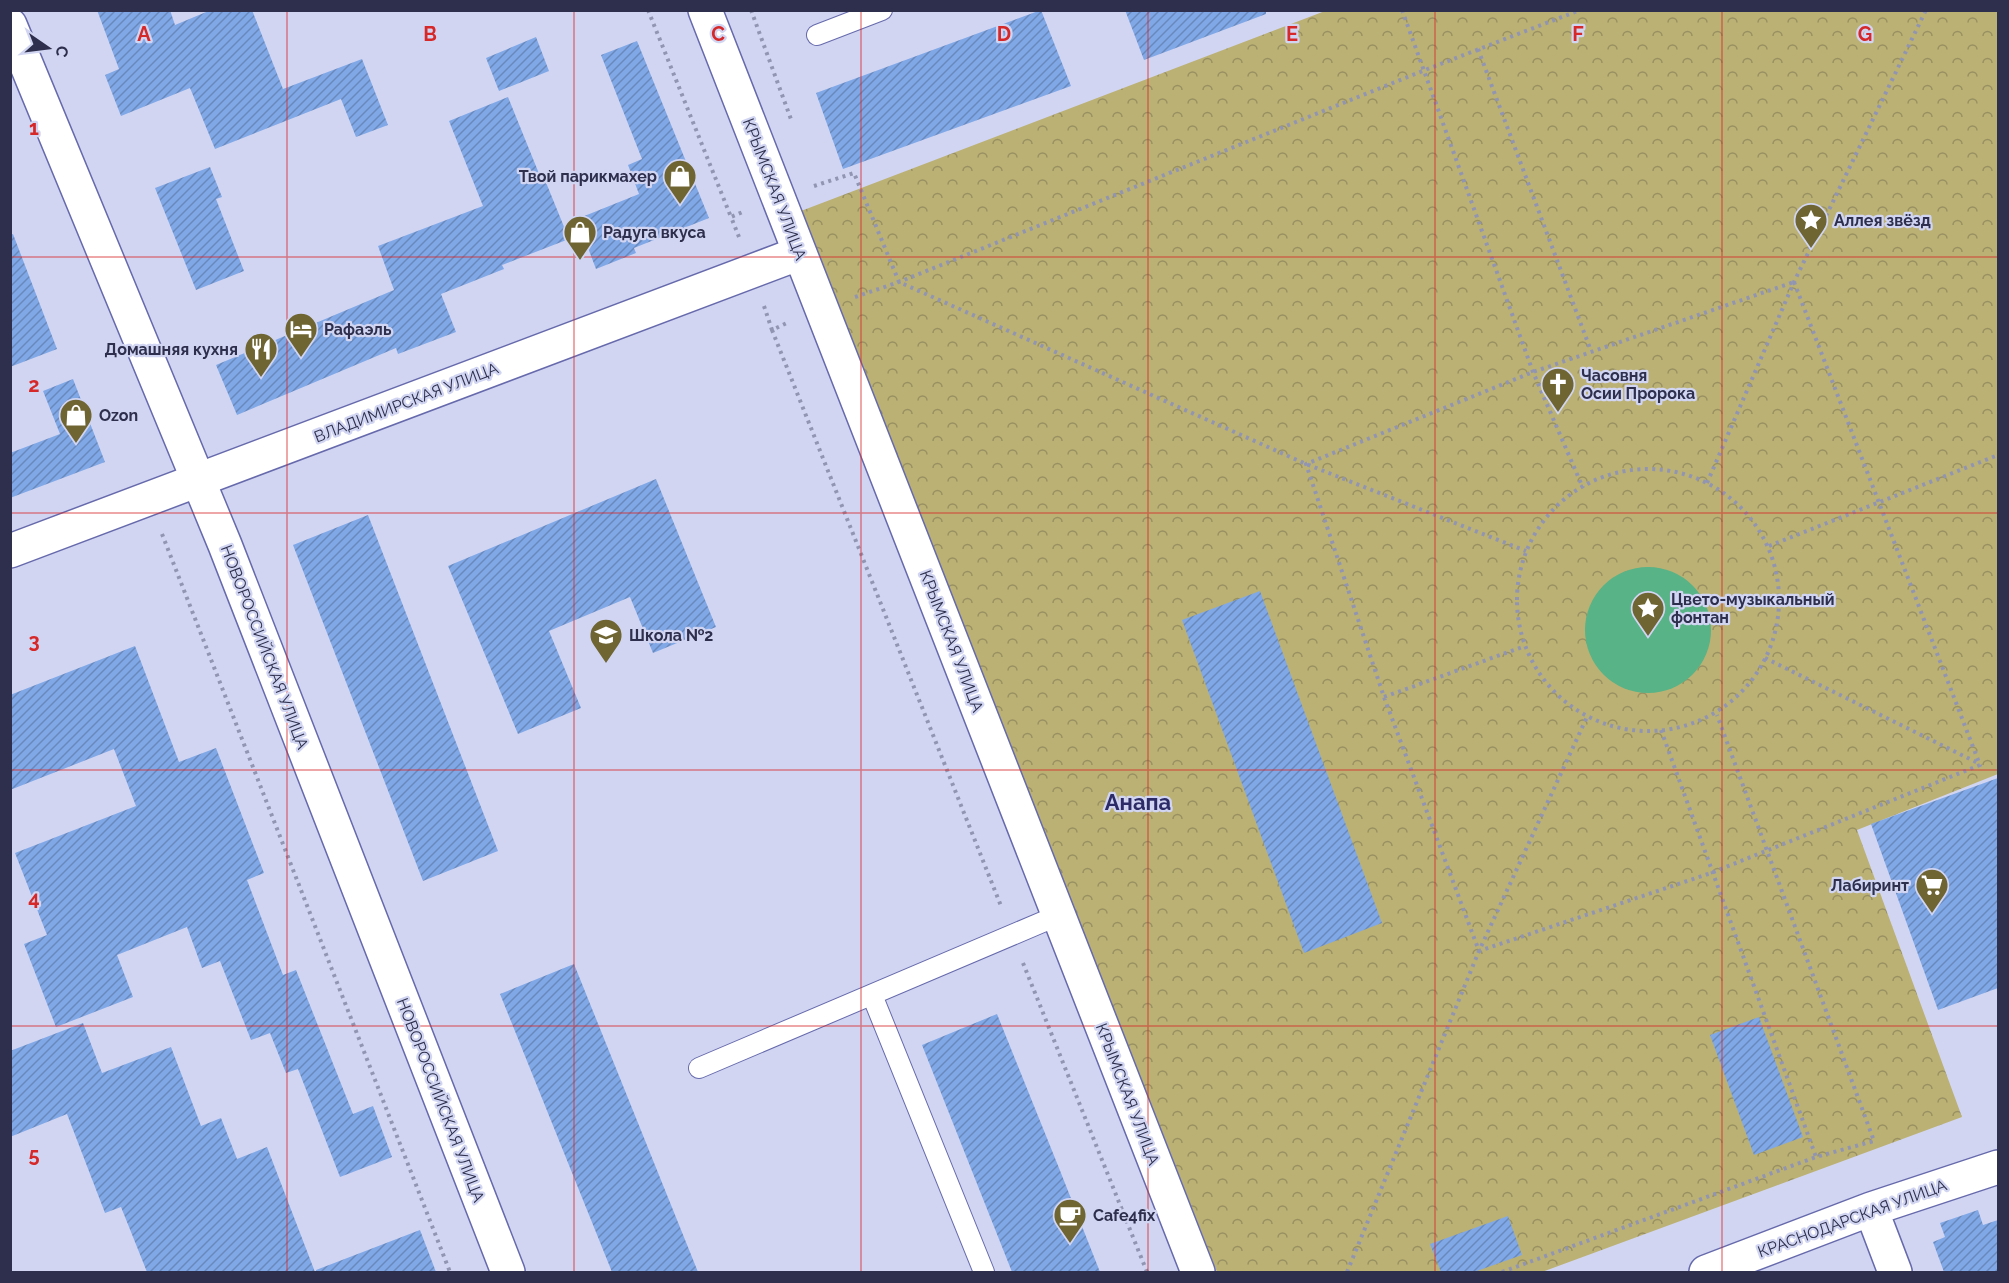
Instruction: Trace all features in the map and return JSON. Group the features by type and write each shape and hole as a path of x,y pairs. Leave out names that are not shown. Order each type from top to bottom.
{"street":[{"name":"КРЫМСКАЯ УЛИЦА","path":"705,10 1198,1272"},
{"name":"НОВОРОССИЙСКАЯ УЛИЦА","path":"10,25 198,481 508,1272"},
{"name":"ВЛАДИМИРСКАЯ УЛИЦА","path":"10,551 800,253"},
{"name":"КРАСНОДАРСКАЯ УЛИЦА","path":"1706,1272 1872,1209 1998,1167"},
{"path":"1872,1209 1895,1272"}],"lane":[{"path":"817,35 882,10"},
{"path":"699,1068 1059,915"},
{"path":"872,995 984,1272"}],"path":[{"path":"648,10 752,271 772,330 1147,1272"},
{"path":"751,10 795,131"},
{"path":"1402,10 1533,372 1582,488"},
{"path":"772,330 822,308 899,282 1580,10"},
{"path":"1707,483 1794,282 1926,10"},
{"path":"1478,49 1591,351"},
{"path":"731,217 778,197 854,173 899,282 1306,464 1526,551"},
{"path":"811,175 815,186"},
{"path":"1306,464 1533,372 1794,282"},
{"path":"1794,282 1980,765"},
{"path":"1769,546 1998,455"},
{"path":"1306,464 1384,697 1479,951"},
{"path":"1639,468 1693,476 1730,496 1755,522 1769,546 1776,571 1779,599 1765,658 1751,682 1717,715 1693,724 1661,730 1619,729 1587,717 1555,693 1538,673 1525,646 1516,601 1526,551 1535,533 1558,503 1582,488 1597,478 1639,468"},
{"path":"149,500 450,1272"},
{"path":"1384,697 1525,646"},
{"path":"1765,658 1980,765"},
{"path":"1502,1272 1816,1157 1874,1141 1717,715"},
{"path":"1347,1272 1479,951 1587,717"},
{"path":"1661,730 1816,1157"},
{"path":"1479,951 1711,873 1980,765"}],"green space":[{"path":"1325,11 1998,11 1998,774 1857,830 1962,1117 1542,1272 1217,1272 801,211"}],"shaded area":[{"name":"Цвето-музыкальный фонтан","path":"1648,567 1672,571 1693,585 1707,606 1711,630 1707,654 1693,675 1672,689 1648,693 1624,689 1603,675 1589,654 1585,630 1589,606 1603,585 1624,571"}],"building":[{"path":"97,10 170,10 175,25 211,10 252,10 283,89 362,59 388,125 356,137 341,99 215,149 190,88 121,116 105,75 119,69"},
{"path":"1041,10 1071,86 843,169 816,93"},
{"path":"1125,10 1266,10 1266,14 1144,60"},
{"path":"536,37 549,71 499,91 486,58"},
{"path":"637,41 709,218 634,248 636,253 596,269 577,219 639,194 628,165 642,159 601,55"},
{"path":"508,97 542,181 545,180 569,239 502,265 504,269 441,294 456,332 398,354 396,348 237,415 216,365 394,290 378,246 483,206 449,121"},
{"path":"210,167 222,197 216,199 244,271 196,290 155,188"},
{"path":"13,234 57,349 10,367 10,235"},
{"path":"73,379 105,462 10,498 10,453 60,434 43,391"},
{"path":"656,479 716,627 653,653 630,597 549,631 581,708 518,734 448,566"},
{"path":"368,515 498,851 423,881 293,545"},
{"path":"1260,591 1382,923 1304,953 1182,620"},
{"path":"135,646 179,762 216,748 264,873 247,880 283,975 296,970 353,1114 373,1106 392,1157 340,1177 298,1069 286,1073 270,1033 251,1040 220,961 202,968 187,927 117,955 133,997 56,1027 24,944 47,935 15,853 136,806 114,749 10,790 10,695"},
{"name":"Лабиринт","path":"1998,778 1998,988 1938,1010 1871,824"},
{"path":"574,964 698,1272 612,1272 500,994"},
{"path":"997,1014 1100,1272 1012,1272 922,1045"},
{"path":"1759,1017 1803,1137 1754,1155 1710,1035"},
{"path":"83,1023 102,1073 171,1047 201,1126 221,1118 237,1159 267,1147 315,1272 147,1272 121,1207 105,1213 67,1114 10,1137 10,1051"},
{"path":"1978,1210 1983,1225 1998,1220 1998,1272 1944,1272 1933,1242 1945,1237 1940,1223"},
{"path":"1508,1216 1522,1255 1474,1272 1441,1272 1430,1244"},
{"path":"420,1230 436,1272 316,1272 316,1270"}],"place":[{"name":"Твой парикмахер","path":"680,205"},
{"name":"Аллея звёзд","path":"1811,249"},
{"name":"Радуга вкуса","path":"580,261"},
{"name":"Рафаэль","path":"301,358"},
{"name":"Домашняя кухня","path":"261,378"},
{"name":"Часовня Осии Пророка","path":"1558,413"},
{"name":"Ozon","path":"76,444"},
{"name":"Цвето-музыкальный фонтан","path":"1648,637"},
{"name":"Школа №2","path":"606,664"},
{"name":"Лабиринт","path":"1932,914"},
{"name":"Cafe4fix","path":"1070,1244"}],"district":[{"name":"Анапа","path":"1138,802"}]}
